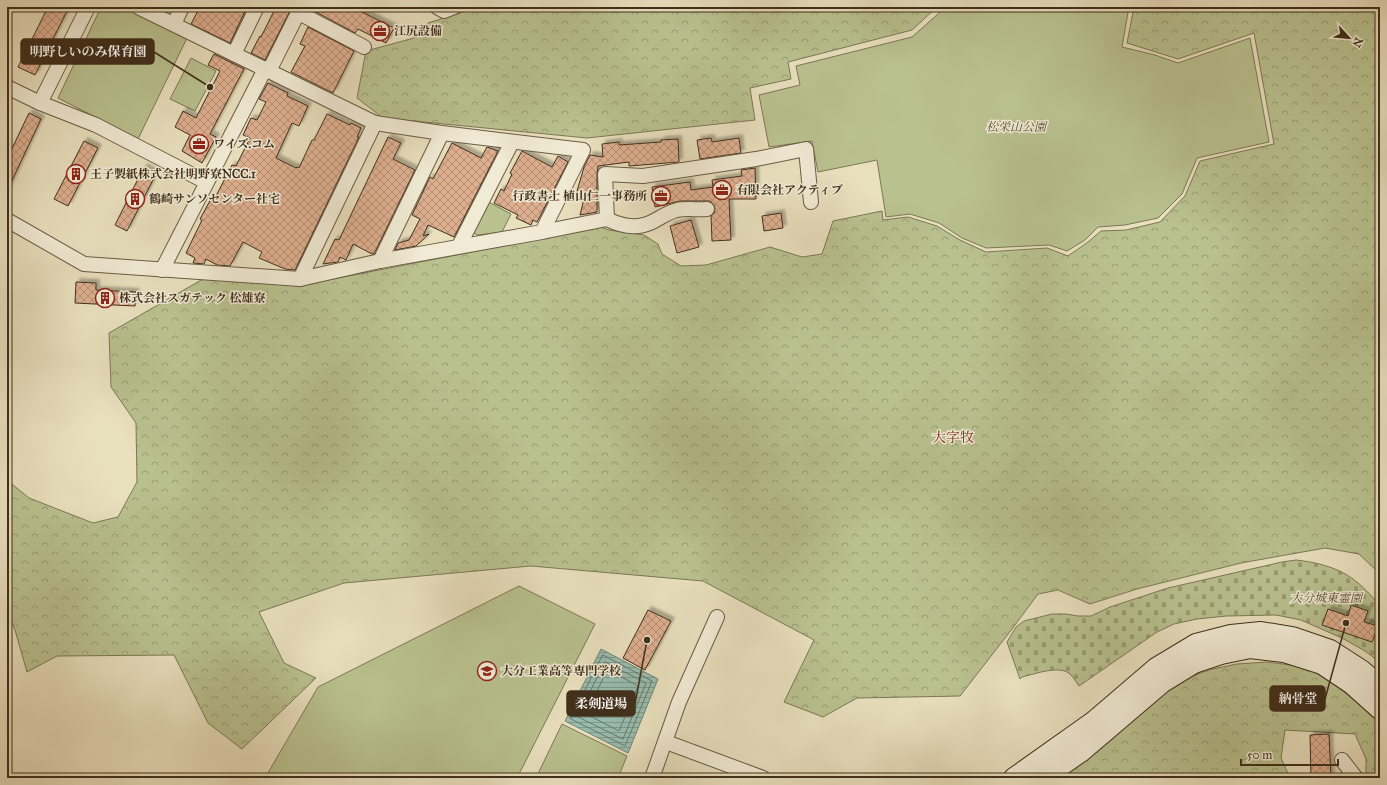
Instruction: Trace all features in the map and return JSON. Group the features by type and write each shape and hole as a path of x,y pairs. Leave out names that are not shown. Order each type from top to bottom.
{"street":[{"path":"40,103 88,7"},
{"path":"138,7 375,123 442,133 583,150 542,232"},
{"path":"174,24 182,7"},
{"path":"234,54 257,7"},
{"path":"436,7 444,11 454,7"},
{"path":"162,270 265,69 271,67 300,10 364,47"},
{"path":"7,87 40,103 96,125 206,182"},
{"path":"300,279 375,123"},
{"path":"380,261 442,133"},
{"path":"459,246 512,142"},
{"path":"607,219 605,174 643,176 756,159 806,149 811,202"},
{"path":"7,220 84,264 300,279 380,261 607,219 621,226 632,227 650,223 675,210 708,209"},
{"path":"652,778 679,702 717,617"},
{"path":"1014,778 1093,722 1156,668 1196,644 1231,635 1261,632 1292,636 1330,650 1361,670 1380,686"},
{"path":"1043,778 1082,751 1163,682 1194,663 1220,654 1250,648 1284,652 1322,664 1352,684 1380,709"},
{"path":"666,742 763,778"},
{"path":"1342,760 1356,778"}],"green space":[{"path":"101,7 127,7 187,38 138,139 58,98"},
{"path":"479,7 937,7 912,30 788,62 791,79 750,88 755,120 587,138 383,118 357,98 366,51 414,38 428,23"},
{"name":"松栄山公園","path":"946,7 1129,7 1122,47 1155,55 1178,63 1250,38 1269,142 1197,158 1182,194 1158,218 1125,225 1098,227 1085,240 1067,251 1049,245 986,248 962,238 939,223 910,214 886,217 877,160 818,172 812,141 769,147 759,95 800,85 796,66 912,37"},
{"path":"1134,7 1380,7 1380,574 1359,554 1325,548 1241,563 1137,589 1090,604 1058,590 1038,594 960,696 857,698 823,717 784,702 814,640 703,581 531,566 344,583 259,612 284,663 316,678 242,749 208,723 174,655 57,656 27,672 15,630 7,611 7,480 29,498 93,523 118,517 137,482 136,423 111,387 109,333 203,279 302,285 600,227 609,230 644,235 658,244 662,254 681,266 706,265 770,247 802,257 822,254 833,221 882,211 883,220 908,217 937,226 960,240 986,252 1047,248 1068,256 1101,231 1126,230 1160,222 1185,196 1200,161 1274,144 1254,33 1178,59 1127,43"},
{"path":"191,58 216,71 195,111 170,99"},
{"path":"487,201 511,214 502,232 478,235 471,232"},
{"name":"大分城東霊園","path":"1296,560 1311,562 1340,571 1353,579 1380,605 1380,657 1377,660 1365,651 1342,638 1301,620 1276,615 1226,616 1197,619 1174,624 1157,632 1079,686 1071,675 1061,670 1041,672 1022,677 1020,679 1007,642 1016,627 1024,621 1052,614 1091,616 1110,607 1168,588"},
{"path":"519,586 595,624 517,778 265,778 318,687"},
{"path":"1267,662 1301,667 1320,675 1348,695 1380,724 1380,778 1371,778 1366,772 1366,759 1355,734 1285,730 1281,758 1290,778 1038,778 1171,685 1208,670 1237,664"},
{"path":"562,724 627,756 618,778 536,778"}],"water":[{"path":"601,649 658,679 628,753 565,721"}],"building":[{"path":"48,7 69,7 35,75 18,67"},
{"path":"200,7 247,7 230,43 191,24"},
{"path":"276,7 292,7 265,60 251,53"},
{"path":"318,7 352,7 394,28 386,43 358,29 355,33 316,12"},
{"path":"308,27 354,51 333,93 291,72 305,46 300,44"},
{"path":"214,54 244,69 210,134 216,137 202,163 182,151 190,135 175,127 183,111 196,118 220,71 208,65"},
{"path":"268,83 288,93 287,96 308,106 299,126 292,123 276,158 299,168 312,140 314,140 327,114 350,125 351,123 361,128 357,137 359,137 295,270 285,269 259,258 262,252 243,242 230,266 217,265 206,259 204,264 193,263 195,258 186,253 202,220 200,219 212,197 215,198 232,165 236,166 250,138 243,135 251,118 257,120 266,102 259,99"},
{"path":"29,113 41,119 7,191 7,159"},
{"path":"388,137 401,143 393,159 415,170 374,254 353,244 346,260 340,257 338,262 323,264 335,239 339,240"},
{"path":"711,138 712,142 739,138 741,153 700,159 697,140"},
{"path":"678,139 679,162 629,166 629,162 598,166 597,212 580,215 584,199 575,198 584,167 590,155 603,157 602,144 619,142 619,145 661,142 661,140"},
{"name":"王子製紙株式会社明野寮NCC.1","path":"84,141 98,148 68,206 54,199"},
{"path":"452,143 481,158 487,147 498,151 454,237 428,225 423,236 429,234 416,246 395,250 398,243 409,240 420,219 412,215 430,177 433,179"},
{"path":"522,151 552,167 558,156 568,162 537,222 533,220 531,225 516,218 518,215 494,203 501,189 504,191 512,174 510,173"},
{"name":"鶴崎サンソセンター社宅","path":"144,167 156,174 127,231 115,225"},
{"path":"755,168 756,199 729,199 731,240 712,241 711,216 715,209 714,205 710,201 680,201 655,207 652,187 690,182 691,190 713,187 712,180 742,176 741,170"},
{"path":"781,213 783,228 764,231 762,216"},
{"path":"691,220 699,247 677,253 670,226"},
{"name":"株式会社スガテック 松雄寮","path":"76,282 96,283 96,290 136,292 135,306 75,303"},
{"path":"1351,605 1368,611 1364,622 1378,626 1372,642 1322,625 1328,609 1348,616"},
{"path":"648,610 671,621 645,670 623,658"},
{"path":"1329,734 1331,778 1311,778 1310,735"}],"place":[{"name":"江尻設備","path":"380,31"},
{"name":"明野しいのみ保育園","path":"210,87"},
{"name":"ワイズ.コム","path":"199,144"},
{"name":"王子製紙株式会社明野寮NCC.1","path":"76,174"},
{"name":"有限会社アクティブ","path":"722,190"},
{"name":"行政書士 植山仁一事務所","path":"661,196"},
{"name":"鶴崎サンソセンター社宅","path":"135,199"},
{"name":"株式会社スガテック 松雄寮","path":"105,298"},
{"name":"納骨堂","path":"1346,623"},
{"name":"柔剣道場","path":"647,640"},
{"name":"大分工業高等専門学校","path":"487,671"}],"district":[{"name":"大字牧","path":"953,437"}]}
